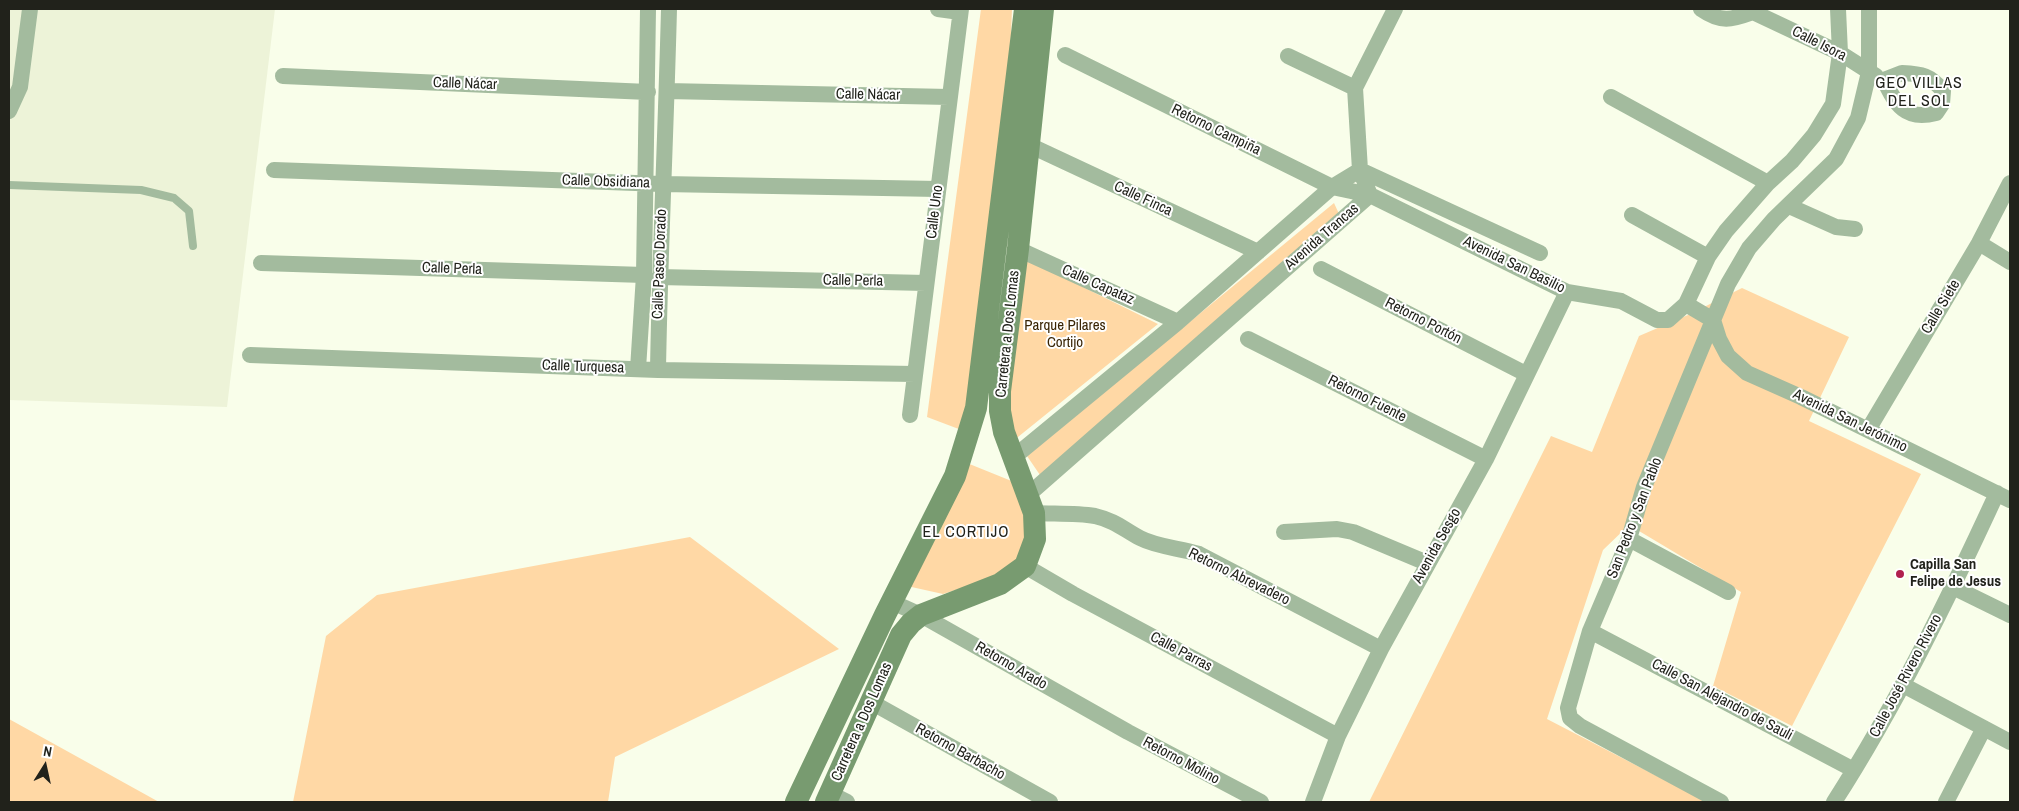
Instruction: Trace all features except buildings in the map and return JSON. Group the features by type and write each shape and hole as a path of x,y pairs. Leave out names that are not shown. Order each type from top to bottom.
{"main road":[{"name":"Carretera a Dos Lomas","path":"834,799 871,702 901,635 921,615 1000,584 1026,566 1034,539 1031,504 1004,432 1000,411 1000,391 1029,145 1031,32 1025,9"},
{"name":"Carretera a Dos Lomas","path":"796,802 955,476 976,408 1031,32 1043,9"}],"street":[{"path":"9,111 20,86 30,9"},
{"name":"Calle Paseo Dorado","path":"648,9 646,183 658,370"},
{"name":"Calle Paseo Dorado","path":"638,369 663,184 670,9"},
{"path":"938,9 960,10"},
{"path":"1395,9 1355,88 1360,170 1540,254"},
{"name":"Calle Isora","path":"1701,9 1712,16 1731,20 1752,10 1840,53 1884,80"},
{"path":"1713,320 1686,304 1708,257 1726,231 1814,135 1833,104 1840,53 1838,9"},
{"name":"San Pedro y San Pablo","path":"1721,802 1580,726 1570,718 1568,708 1590,631 1629,539 1644,487 1728,284 1749,248 1774,219 1836,159 1858,118 1869,72 1869,9"},
{"name":"Calle Uno","path":"910,415 960,10"},
{"name":"Retorno Campiña","path":"1065,55 1332,187 1370,195"},
{"path":"1288,56 1355,88"},
{"name":"Calle Nácar","path":"283,76 648,92"},
{"name":"Calle Nácar","path":"667,91 949,97"},
{"path":"1611,97 1768,183"},
{"name":"Calle Finca","path":"1029,145 1258,252"},
{"name":"Calle Obsidiana","path":"274,170 663,184 938,189"},
{"name":"Avenida Trancas","path":"1014,457 1178,322 1332,187 1360,170 1370,195 1031,504"},
{"name":"Calle Siete","path":"1868,430 1979,243 2010,184"},
{"name":"Avenida San Basilio","path":"1370,195 1567,292 1621,301 1657,320 1668,320 1686,304"},
{"path":"1789,206 1836,227 1855,229"},
{"path":"1632,215 1708,257"},
{"path":"1979,243 2010,262"},
{"name":"Calle Capataz","path":"1018,249 1178,322"},
{"name":"Calle Perla","path":"261,263 926,283"},
{"name":"Retorno Portón","path":"1321,269 1526,374"},
{"name":"Avenida Sesgo","path":"1313,802 1338,736 1381,649 1486,459 1567,292"},
{"name":"Avenida San Jerónimo","path":"1713,320 1719,339 1728,356 1747,373 2003,496"},
{"name":"Retorno Fuente","path":"1248,339 1486,459"},
{"name":"Calle Turquesa","path":"250,355 658,370 915,374"},
{"name":"Calle José Rivero Rivero","path":"1834,802 1903,685 1953,587 2003,496"},
{"name":"Retorno Abrevadero","path":"1031,504 1095,516 1119,524 1140,538 1158,545 1180,548 1199,554 1381,649"},
{"path":"1284,532 1337,529 1353,532 1427,563"},
{"path":"1629,539 1728,592"},
{"name":"Calle Parras","path":"1026,566 1073,594 1338,736"},
{"path":"1953,587 2010,615"},
{"name":"Retorno Arado","path":"892,602 921,615 1128,732"},
{"name":"Calle San Alejandro de Sauli","path":"1590,631 1854,770"},
{"path":"1903,685 2010,742"},
{"name":"Retorno Barbacho","path":"871,702 1050,802"},
{"path":"1946,802 1984,728"},
{"name":"Retorno Molino","path":"1128,732 1261,802"}],"lane":[{"path":"9,185 141,190 174,198 189,211 193,246"}],"shaded area":[{"path":"9,9 275,9 227,407 9,400"}],"green space":[{"path":"981,9 1012,9 1010,60 964,431 927,417"},
{"path":"1334,203 1340,216 1040,475 1027,456"},
{"name":"Parque Pilares Cortijo","path":"1024,258 1158,324 1013,441 1005,399"},
{"path":"1742,288 1849,337 1809,421 1921,474 1792,726 1713,686 1741,592 1629,525 1603,550 1547,719 1707,802 1369,802 1551,436 1592,452 1639,336 1688,315"},
{"path":"967,463 1014,482 1034,520 1024,559 993,578 943,594 907,586"},
{"path":"690,537 839,649 615,757 608,802 293,802 326,636 377,595"},
{"path":"9,719 159,802 9,802"}],"place":[{"name":"Capilla San Felipe de Jesus","path":"1900,574"}],"district":[{"name":"GEO VILLAS DEL SOL","path":"1919,93"},
{"name":"EL CORTIJO","path":"966,533"}]}
